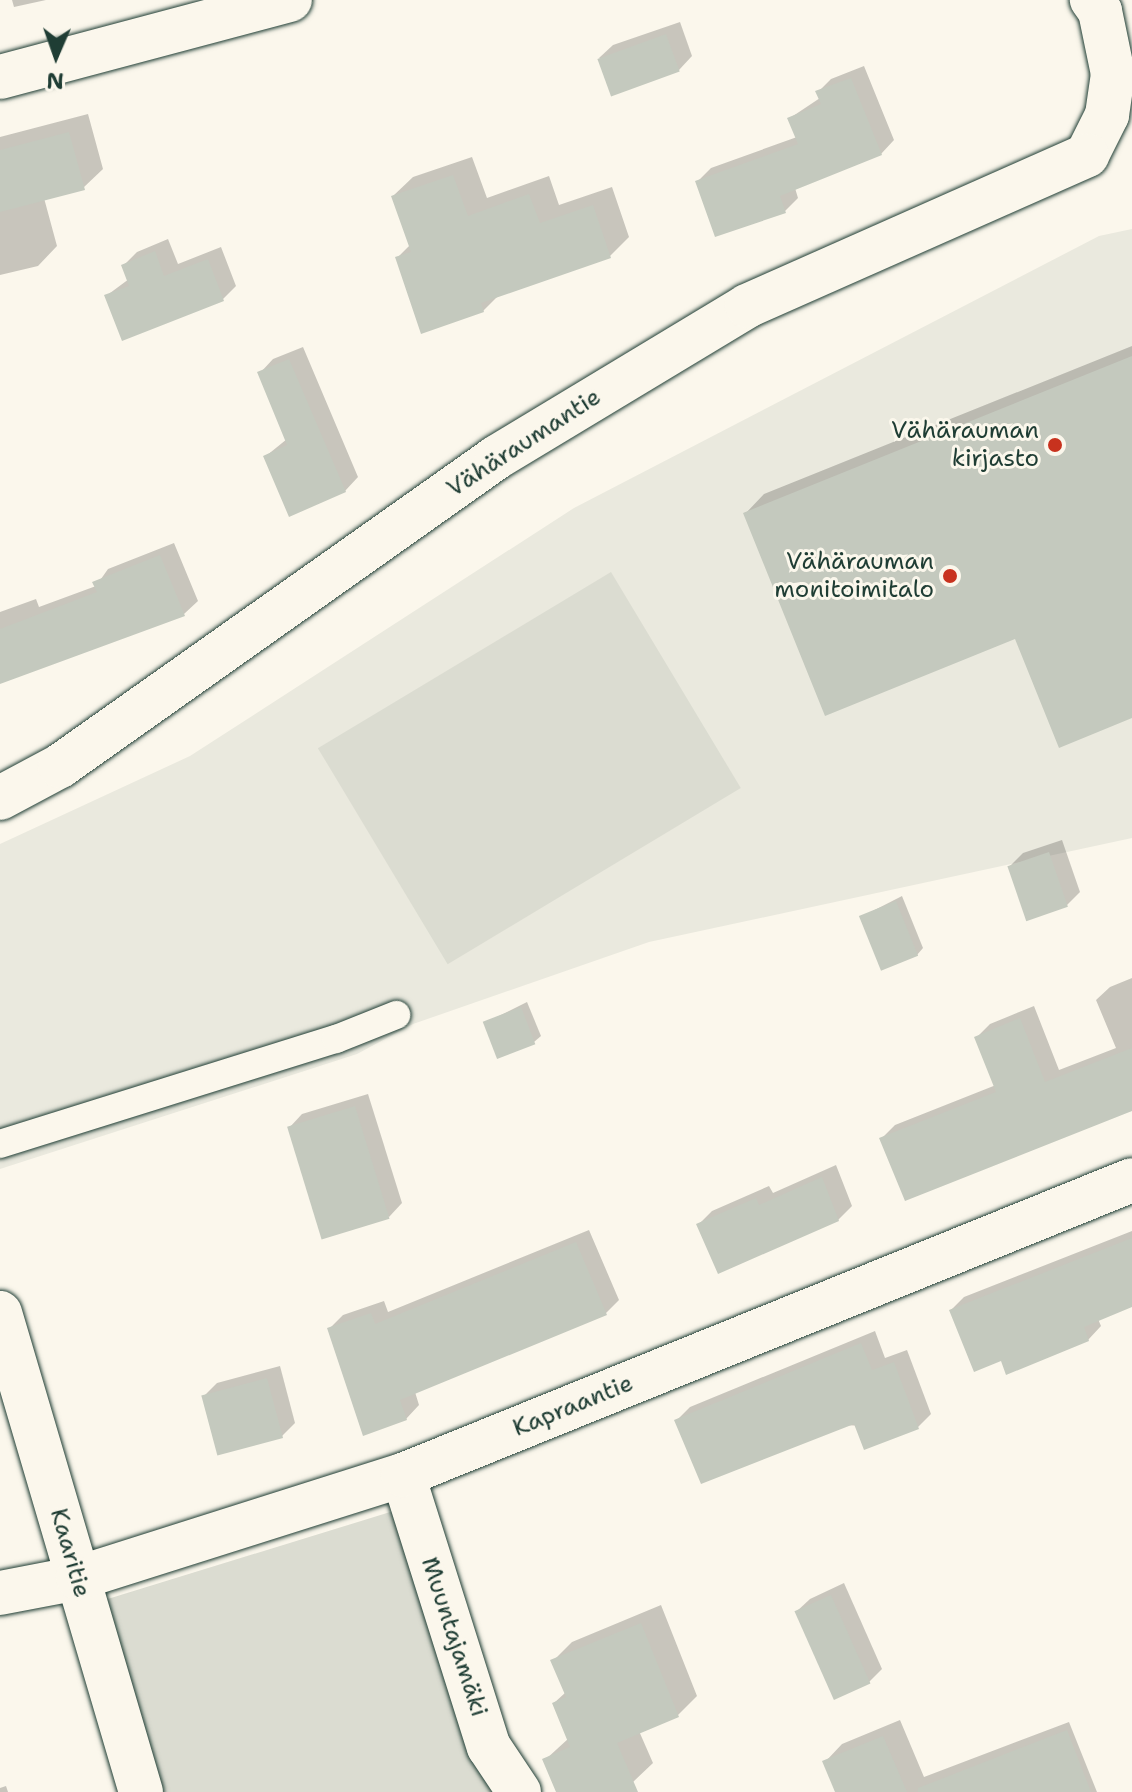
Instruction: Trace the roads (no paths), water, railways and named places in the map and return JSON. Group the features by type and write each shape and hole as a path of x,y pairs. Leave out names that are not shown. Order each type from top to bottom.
{"street":[{"path":"0,77 290,0"},
{"name":"Vähäraumantie","path":"0,798 73,757 497,457 747,306 1087,155 1107,115 1113,74 1100,11 1092,0"},
{"name":"Kapraantie","path":"0,1593 78,1578 403,1475 1132,1180"},
{"name":"Kaaritie","path":"0,1313 141,1792"},
{"name":"Muuntajamäki","path":"403,1475 489,1747 519,1792"}],"lane":[{"path":"0,1144 336,1039 396,1015"}],"place":[{"name":"Vähärauman kirjasto","path":"1055,445"},
{"name":"Vähärauman monitoimitalo","path":"950,576"}]}
